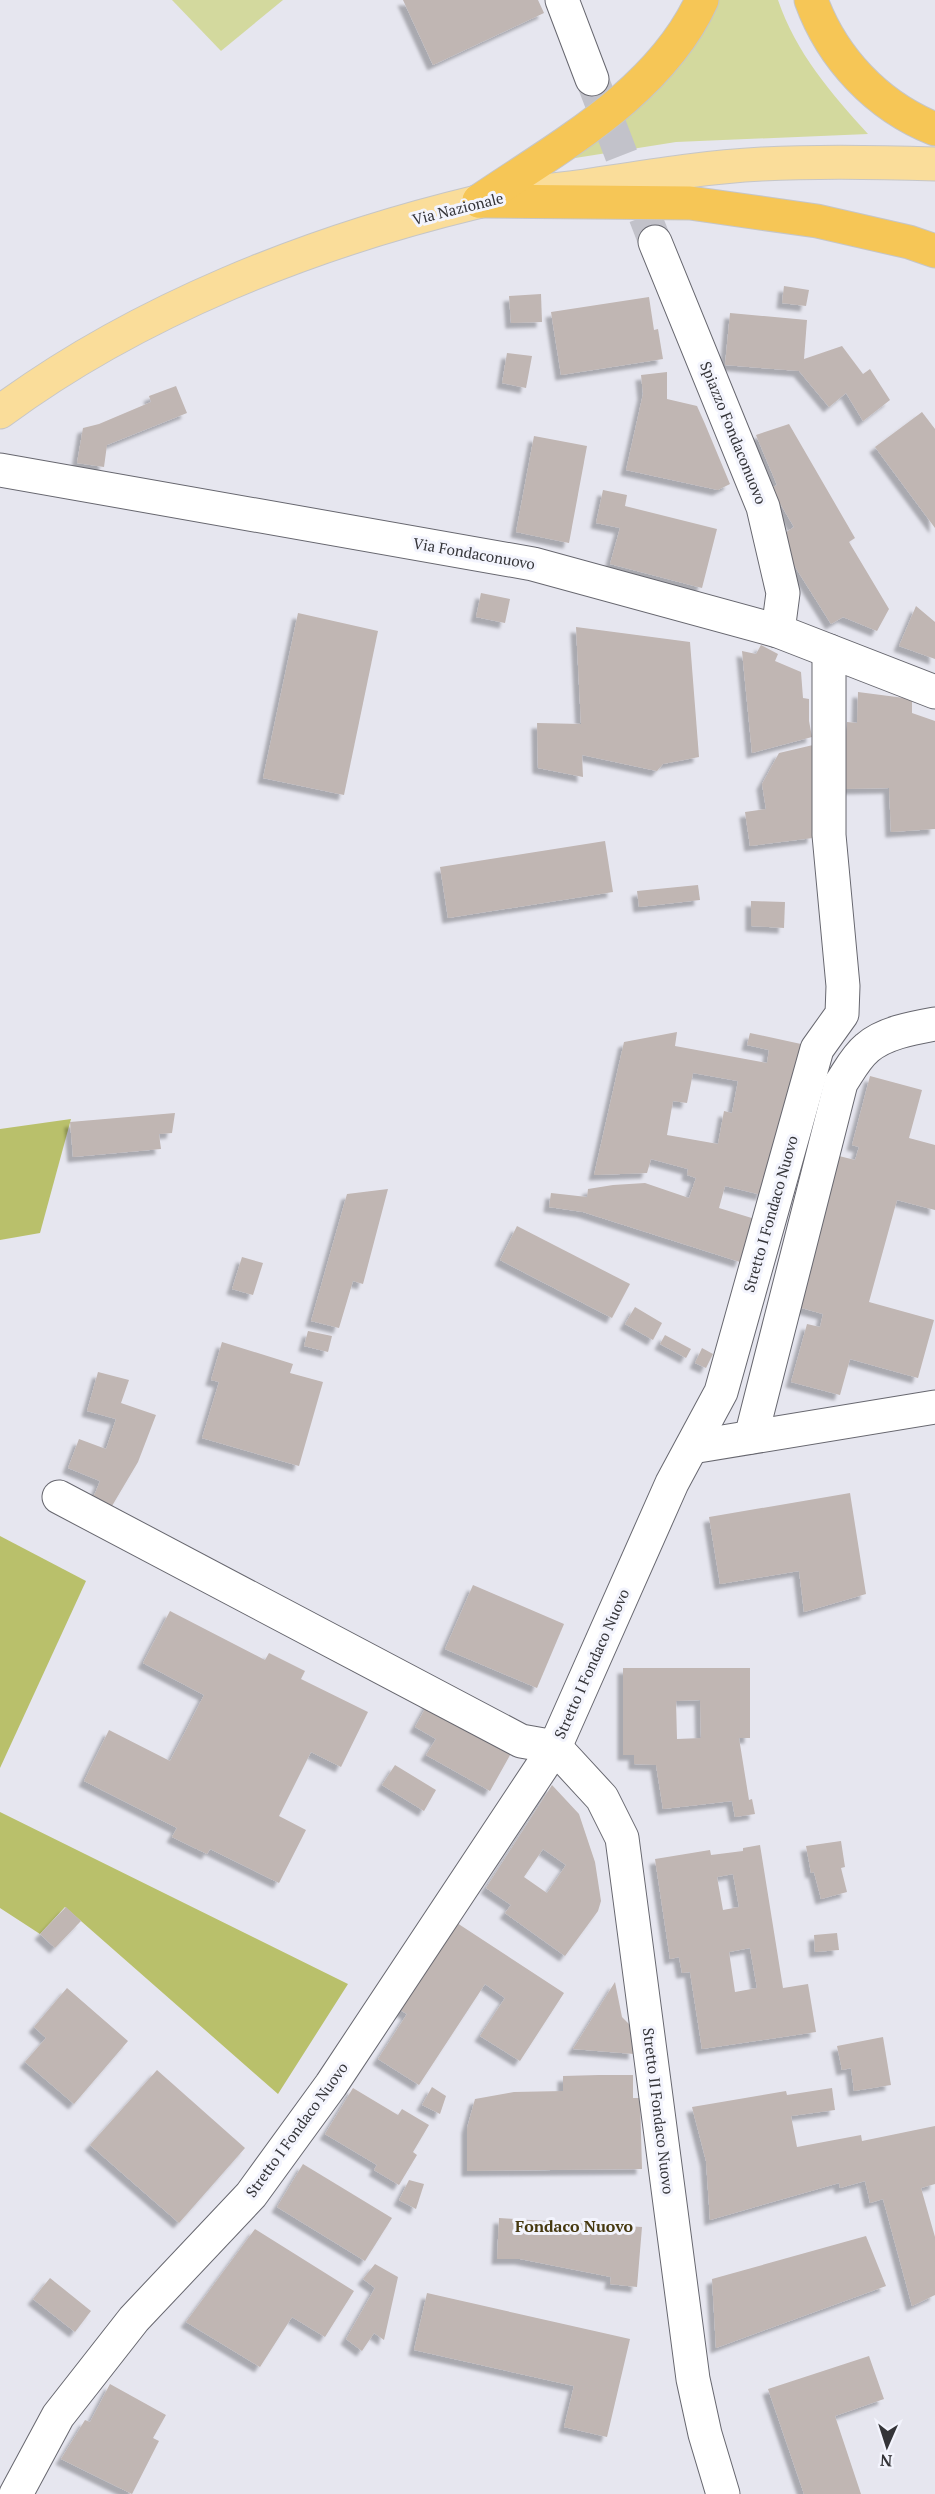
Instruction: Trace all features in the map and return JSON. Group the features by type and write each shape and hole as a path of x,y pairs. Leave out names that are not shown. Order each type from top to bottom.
{"highway":[{"path":"479,201 605,115 644,79 670,50 697,12 702,0"},
{"path":"811,0 819,22 837,51 862,82 894,108 935,129"},
{"path":"479,201 690,202 817,221 909,242 935,251"}],"main road":[{"name":"Via Nazionale","path":"10,405 109,342 251,274 348,238 479,201 687,171 760,164 866,161 935,164"}],"street":[{"path":"562,0 592,79"},
{"name":"Spiazzo Fondaconuovo","path":"655,242 763,507 783,593 778,631"},
{"name":"Via Fondaconuovo","path":"0,470 533,564 778,631 935,692"},
{"name":"Stretto I Fondaco Nuovo","path":"16,2494 58,2416 134,2319 251,2195 331,2085 555,1747 668,1494 721,1392 817,1049 842,1014 843,986 829,835 829,651"},
{"path":"751,1437 841,1083 854,1062 868,1047 893,1034 935,1024"},
{"path":"692,1447 935,1407"},
{"name":"Stretto I Fondaco Nuovo","path":"59,1497 521,1741 555,1747"},
{"name":"Stretto II Fondaco Nuovo","path":"555,1747 602,1798 622,1838 693,2379 705,2434 723,2494"}],"green space":[{"path":"172,0 283,0 221,51"},
{"path":"719,0 778,0 794,38 816,72 868,134 676,142 569,159 642,105 677,66"},
{"path":"71,1119 40,1233 0,1240 0,1129"},
{"path":"0,1536 86,1581 0,1768"},
{"path":"0,1812 348,1984 278,2094 65,1907 40,1934 0,1908"}],"building":[{"path":"403,0 538,0 544,13 433,65"},
{"path":"784,286 809,290 806,306 782,303"},
{"path":"541,294 542,322 511,323 509,296"},
{"path":"649,297 654,330 658,329 663,359 561,375 551,312"},
{"path":"730,313 807,320 804,359 842,346 863,374 870,369 890,400 863,421 846,393 829,407 799,371 725,365"},
{"path":"507,353 532,356 526,388 502,383"},
{"path":"667,372 667,399 697,406 705,424 730,484 718,490 626,470 643,394 641,375"},
{"path":"176,386 187,413 107,445 104,467 77,463 83,428 99,424 151,402 149,396"},
{"path":"922,412 935,429 935,528 875,447"},
{"path":"789,424 855,538 849,542 889,609 877,631 843,617 831,624 777,538 794,527 771,488 777,485 756,435"},
{"path":"534,436 587,446 569,543 516,532"},
{"path":"603,490 627,495 625,506 717,529 702,588 610,564 620,528 596,523"},
{"path":"481,593 510,599 505,623 476,617"},
{"path":"916,606 935,622 935,659 899,646"},
{"path":"298,613 378,631 344,795 263,778"},
{"path":"576,627 690,642 699,757 663,764 657,771 582,755 583,777 538,768 537,723 581,724"},
{"path":"761,645 778,654 775,661 801,672 803,698 809,699 812,737 752,753 742,651 756,654"},
{"path":"858,692 912,699 912,713 935,721 935,829 891,832 889,788 843,789 847,722 857,723"},
{"path":"813,745 813,838 750,846 745,812 766,809 762,784 779,753"},
{"path":"605,841 613,892 448,918 440,867"},
{"path":"698,885 700,900 639,907 637,891"},
{"path":"751,901 785,902 784,928 751,926"},
{"path":"677,1032 675,1046 767,1063 769,1050 747,1045 750,1033 801,1044 762,1195 725,1186 719,1208 755,1219 740,1262 583,1212 549,1207 551,1193 587,1197 588,1189 613,1185 645,1183 689,1198 696,1178 687,1175 688,1169 651,1159 647,1173 594,1175 624,1042","holes":["693,1073 738,1081 732,1113 724,1111 718,1144 667,1135 673,1101 687,1103"]},
{"path":"870,1076 922,1090 909,1138 935,1145 935,1210 897,1200 869,1302 934,1320 918,1378 850,1359 840,1395 791,1382 807,1324 820,1327 823,1314 798,1307 839,1156 855,1160 859,1147 852,1145"},
{"path":"175,1113 172,1133 159,1134 161,1149 73,1157 70,1122"},
{"path":"388,1189 363,1284 353,1281 339,1328 311,1321 347,1194"},
{"path":"517,1226 630,1284 612,1318 500,1260"},
{"path":"242,1257 263,1263 253,1295 232,1289"},
{"path":"635,1307 662,1323 653,1340 625,1324"},
{"path":"308,1331 332,1336 328,1352 304,1346"},
{"path":"665,1335 691,1349 686,1358 660,1344"},
{"path":"222,1342 293,1364 290,1373 323,1382 299,1466 202,1438 219,1382 211,1380"},
{"path":"702,1348 713,1354 706,1368 695,1363"},
{"path":"98,1372 129,1380 121,1403 156,1415 138,1462 109,1511 91,1503 100,1481 68,1468 79,1439 106,1449 116,1419 87,1411"},
{"path":"850,1493 866,1594 804,1612 799,1571 720,1584 709,1517"},
{"path":"473,1585 564,1624 537,1688 445,1649"},
{"path":"170,1611 265,1660 269,1653 305,1671 301,1679 368,1712 341,1767 311,1752 279,1816 306,1830 279,1883 210,1849 207,1854 172,1837 177,1828 84,1781 109,1730 170,1761 204,1695 143,1663"},
{"path":"623,1668 750,1668 750,1738 739,1738 749,1800 752,1799 755,1814 735,1817 732,1801 663,1809 656,1765 634,1764 634,1755 623,1755","holes":["700,1700 701,1738 677,1739 676,1701"]},
{"path":"430,1700 514,1748 490,1791 426,1755 436,1739 415,1727"},
{"path":"395,1765 436,1790 424,1811 382,1785"},
{"path":"552,1785 579,1814 595,1862 601,1901 598,1911 565,1956 505,1913 511,1905 486,1888","holes":["543,1849 566,1865 547,1893 524,1877"]},
{"path":"841,1841 845,1867 841,1868 847,1892 821,1899 814,1872 811,1873 806,1846"},
{"path":"760,1845 783,1988 808,1984 816,2032 702,2049 690,1972 682,1973 679,1957 670,1959 655,1859 710,1850 711,1855 743,1851 743,1848","holes":["733,1874 739,1907 723,1910 717,1877","750,1948 757,1988 735,1992 729,1952"]},
{"path":"66,1907 81,1921 55,1948 40,1934"},
{"path":"457,1923 564,1993 520,2061 480,2036 505,1998 485,1984 419,2085 378,2059 407,2014 400,2010"},
{"path":"837,1933 839,1950 815,1952 814,1935"},
{"path":"615,1982 622,2017 634,2029 634,2054 573,2049"},
{"path":"67,1988 128,2041 74,2104 25,2062 46,2038 34,2027"},
{"path":"883,2037 891,2085 854,2091 851,2068 842,2070 837,2046"},
{"path":"157,2070 245,2148 179,2223 90,2145"},
{"path":"633,2075 633,2098 640,2098 642,2169 467,2171 467,2128 475,2099 514,2092 563,2091 563,2076"},
{"path":"432,2087 446,2096 440,2114 422,2105"},
{"path":"353,2088 398,2115 402,2109 429,2125 413,2152 417,2155 399,2185 374,2170 377,2165 325,2134"},
{"path":"832,2088 835,2110 791,2116 797,2147 861,2135 862,2141 935,2126 935,2184 921,2188 935,2237 935,2295 912,2306 883,2199 870,2203 865,2181 840,2188 839,2183 710,2220 706,2161 692,2107 786,2091 787,2095"},
{"path":"303,2164 392,2218 365,2261 277,2207"},
{"path":"409,2180 424,2184 416,2209 399,2200"},
{"path":"499,2218 642,2227 637,2287 610,2284 611,2277 520,2259 497,2259"},
{"path":"255,2229 354,2291 325,2337 292,2317 260,2367 186,2322"},
{"path":"866,2236 886,2286 716,2348 712,2279"},
{"path":"375,2264 398,2277 384,2340 374,2333 362,2351 346,2339 375,2288 363,2279"},
{"path":"50,2278 91,2311 75,2332 33,2299"},
{"path":"427,2293 630,2339 607,2437 564,2427 574,2386 414,2350"},
{"path":"869,2356 884,2399 835,2416 861,2494 804,2494 768,2389"},
{"path":"110,2384 166,2415 153,2438 159,2441 132,2494 61,2459 85,2420 90,2422"}],"tunnel":[{"path":"592,79 655,242"}],"district":[{"name":"Fondaco Nuovo","path":"574,2226"}]}
